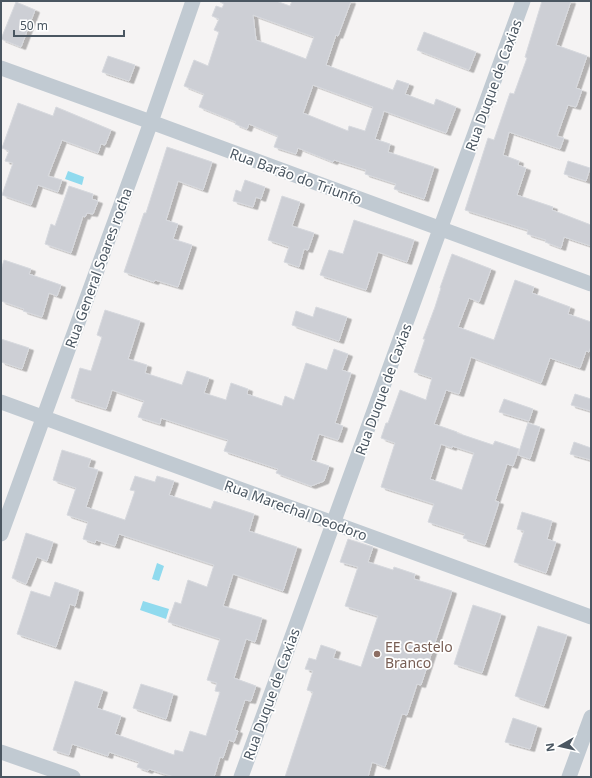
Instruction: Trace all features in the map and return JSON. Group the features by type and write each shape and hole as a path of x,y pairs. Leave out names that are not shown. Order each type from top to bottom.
{"street":[{"name":"Rua General Soares rocha","path":"1,534 151,122 193,1"},
{"name":"Rua Duque de Caxias","path":"241,777 523,1"},
{"name":"Rua Barão do Triunfo","path":"1,68 591,284"},
{"name":"Rua Marechal Deodoro","path":"1,402 591,617"},
{"path":"569,777 588,735 591,717"},
{"path":"1,752 73,777"}],"water":[{"path":"68,171 84,177 82,185 65,179"},
{"path":"157,563 164,566 159,581 152,579"},
{"path":"143,601 169,609 166,619 140,610"}],"building":[{"path":"276,1 290,6 292,1 351,1 338,36 336,35 326,65 393,90 397,80 409,84 405,94 434,105 436,99 456,107 446,133 384,111 375,139 390,144 388,152 434,167 424,199 394,189 396,184 365,174 366,170 334,160 333,162 298,148 296,154 274,147 278,136 249,124 247,129 235,124 236,122 199,107 204,94 184,86 194,60 208,66 219,32 214,30 219,19 212,16 216,6 222,8 224,4 220,2","holes":["253,15 314,37 306,59 256,40","313,85 373,107 365,131 349,126 348,131 303,113"]},
{"path":"542,1 571,1 556,45 587,56 576,88 582,90 576,107 568,105 557,136 564,138 560,149 509,132 503,155 519,161 518,165 526,168 517,195 553,207 552,210 591,225 591,246 564,237 561,248 545,242 546,240 527,234 528,230 465,210 488,138 494,140 510,93 514,94 527,58 525,57"},
{"path":"16,2 35,10 21,47 1,39"},
{"path":"424,32 476,52 469,70 417,50"},
{"path":"108,56 135,65 129,81 102,72"},
{"path":"18,103 53,116 56,107 111,130 105,145 101,144 98,153 62,140 48,176 62,180 58,192 38,185 31,205 2,195 13,163 5,161 9,151 2,148"},
{"path":"167,147 212,162 203,190 178,181 166,220 178,224 173,239 192,245 178,287 155,280 154,282 124,272 144,213 146,213"},
{"path":"568,161 590,168 586,181 564,174"},
{"path":"245,180 265,187 261,199 256,197 253,207 233,201 236,190 241,192"},
{"path":"69,186 93,194 92,199 98,201 93,214 87,213 85,217 83,216 71,253 45,244 51,224 55,226"},
{"path":"282,196 300,202 292,226 314,233 308,250 304,249 299,267 284,262 289,247 268,240"},
{"path":"354,220 414,240 407,262 378,252 366,290 320,275 329,250 343,254"},
{"path":"452,254 491,269 479,302 469,298 458,327 494,340 515,280 534,287 532,293 570,307 568,314 591,322 591,346 589,352 586,351 580,368 550,358 541,383 471,357 459,394 446,390 434,424 493,445 495,441 519,449 513,466 507,464 495,501 499,502 485,545 463,538 465,534 428,522 434,504 381,487 395,443 381,438 400,390 426,400 432,378 414,372","holes":["441,444 452,448 452,446 474,453 462,490 430,479"]},
{"path":"4,260 31,269 29,274 61,285 57,296 49,293 42,317 23,311 24,309 1,301 1,270"},
{"path":"316,307 347,317 339,341 292,325 296,311 313,317"},
{"path":"105,310 140,321 128,359 147,365 145,373 182,385 187,371 209,378 204,393 226,400 231,383 248,389 247,394 282,406 285,396 294,400 306,363 327,370 334,349 348,354 342,370 351,373 335,423 343,426 338,440 319,434 311,460 329,466 324,481 311,486 276,473 278,469 224,451 228,440 161,418 160,424 138,417 144,401 112,390 106,409 71,398 80,368 91,371 102,337 97,335"},
{"path":"1,339 29,348 22,369 1,362"},
{"path":"575,394 591,399 591,411 571,405"},
{"path":"504,399 533,409 529,421 499,412"},
{"path":"528,423 540,427 530,459 518,455"},
{"path":"574,442 591,448 591,460 570,454"},
{"path":"62,450 91,459 88,467 98,470 86,507 125,520 135,491 130,490 135,476 155,482 157,476 174,481 169,495 211,509 214,501 254,514 249,531 297,547 283,591 233,574 223,606 262,618 255,642 246,639 234,678 256,686 251,701 245,700 235,730 238,731 234,742 229,740 223,758 220,757 214,777 174,777 149,769 148,771 137,767 139,762 109,752 108,756 72,744 69,755 53,750 75,681 103,690 97,708 121,716 115,734 174,755 175,750 183,752 190,731 206,736 220,692 215,691 217,683 207,680 220,639 168,622 175,602 181,604 188,580 207,587 214,565 119,534 115,546 96,540 95,543 83,539 88,522 67,515 76,488 53,480"},
{"path":"522,512 552,521 547,539 556,542 546,573 514,562 524,531 517,529"},
{"path":"26,533 53,542 47,561 37,557 26,584 12,578"},
{"path":"348,539 373,547 368,562 393,570 394,567 415,574 414,579 452,591 421,685 417,684 407,715 402,714 385,767 372,762 368,777 285,777 313,692 307,690 313,671 305,669 309,658 316,660 321,645 336,650 333,658 361,667 378,616 345,606 358,567 340,562"},
{"path":"55,582 79,590 75,606 70,604 56,647 17,634 31,591 50,597"},
{"path":"473,605 501,614 482,673 454,664"},
{"path":"538,626 567,635 544,706 515,696"},
{"path":"141,684 173,694 166,719 133,708"},
{"path":"513,718 537,726 530,749 505,742"}],"place":[{"name":"EE Castelo Branco","path":"377,654"}]}
